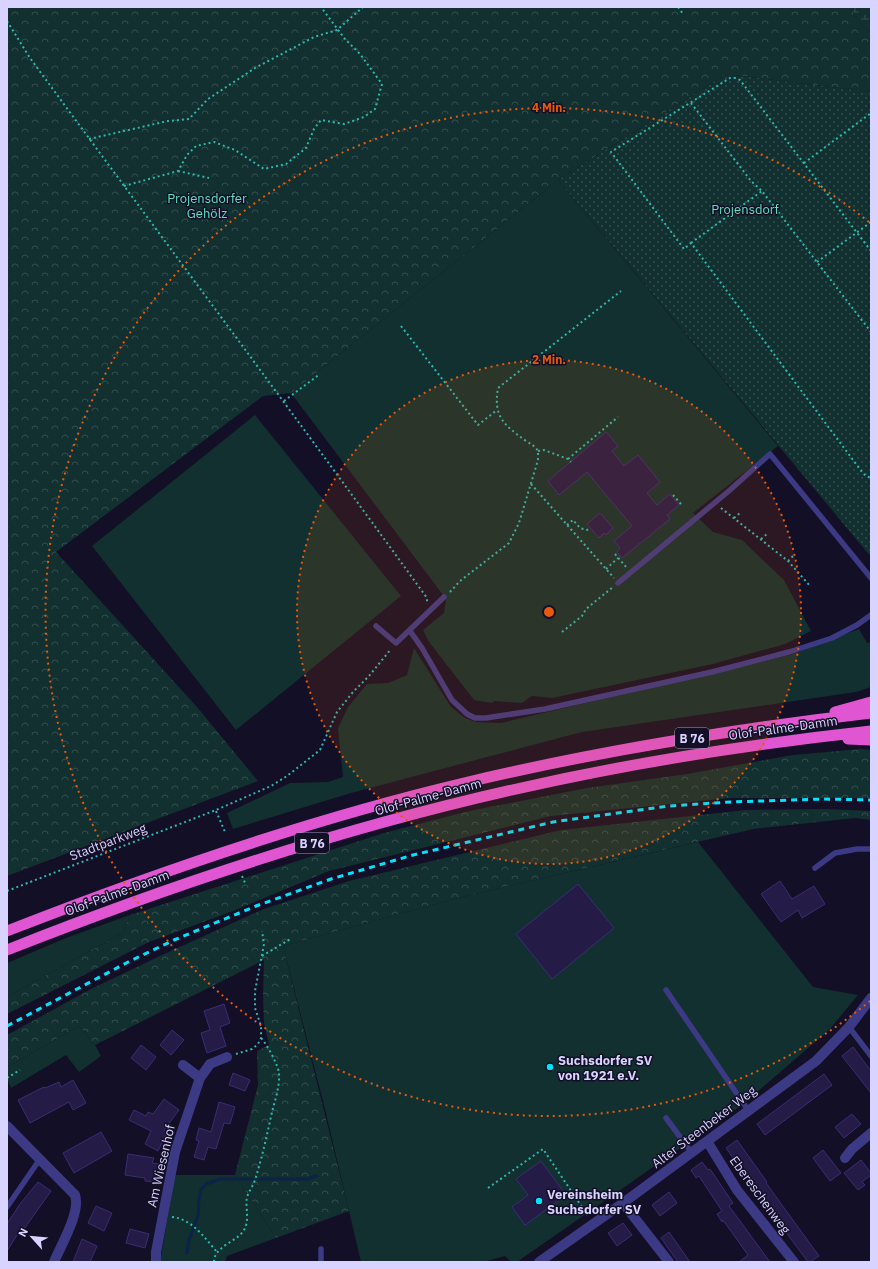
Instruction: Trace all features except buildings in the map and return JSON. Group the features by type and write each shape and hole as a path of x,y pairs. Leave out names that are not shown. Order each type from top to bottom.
{"highway":[{"path":"806,721 871,702"},
{"name":"Olof-Palme-Damm","path":"7,931 120,888 189,864 296,830 461,784 534,767 634,747 806,721 871,713"},
{"name":"Olof-Palme-Damm","path":"7,950 125,904 195,880 302,846 457,803 626,766 804,738 871,731"},
{"path":"804,738 871,740"}],"street":[{"name":"Alter Steenbeker Weg","path":"539,1262 692,1153 816,1061 849,1027 871,998"},
{"name":"Am Wiesenhof","path":"156,1262 156,1252 162,1215 175,1152 200,1078 210,1064 227,1057"},
{"path":"183,1065 200,1078"},
{"path":"7,1126 75,1195 77,1200 76,1213 54,1262"},
{"path":"845,1158 852,1149 871,1133"},
{"name":"Ebereschenweg","path":"707,1141 737,1190 794,1262"},
{"path":"623,1203 669,1262"}],"lane":[{"path":"618,583 770,454 871,578"},
{"path":"376,626 396,643 444,597"},
{"path":"410,631 422,648 452,700 467,714 475,718 486,718 545,709 712,672 789,652 832,638 857,625 871,615"},
{"path":"815,868 835,853 871,849"},
{"path":"666,990 748,1110"},
{"path":"849,1027 871,1056"},
{"path":"666,1118 692,1153"},
{"path":"7,1206 40,1159"},
{"path":"321,1249 322,1262"}],"path":[{"path":"178,171 187,155 196,146 214,142 235,150 264,169 286,164 306,148 314,129 321,120 344,124 364,117 375,109 382,84 360,54 337,30 321,7"},
{"path":"89,139 168,121 189,119 208,99 255,68 314,37 337,30 363,7"},
{"path":"678,7 682,14"},
{"path":"7,21 30,58 427,598 427,614"},
{"path":"762,191 684,249 612,152 730,78 735,78 740,80 804,162 871,252"},
{"path":"691,103 751,181 762,191 871,332"},
{"path":"804,162 871,113"},
{"path":"124,186 178,171 210,178"},
{"path":"817,262 871,222"},
{"path":"692,243 862,472 871,478"},
{"path":"444,597 460,581 509,543 519,523 538,460 538,451 535,446 503,422 497,410 496,398 498,388 621,291"},
{"path":"401,326 478,425 497,410"},
{"path":"284,402 320,374"},
{"path":"568,459 618,418"},
{"path":"538,451 544,450 568,459 570,462"},
{"path":"531,483 618,583 586,609 582,616 562,632"},
{"path":"673,494 681,504"},
{"path":"714,503 788,561 810,586"},
{"path":"734,518 740,513"},
{"path":"567,525 573,520 580,528 587,530 590,528"},
{"path":"761,539 767,534"},
{"path":"615,554 631,572"},
{"path":"788,561 796,554"},
{"path":"606,569 618,558"},
{"name":"Stadtparkweg","path":"7,891 216,810 271,786 287,776 320,750 338,712 353,692 396,643"},
{"path":"216,810 225,832"},
{"path":"242,876 246,885"},
{"path":"227,1057 252,1049 258,1044 261,1038 255,991 264,944 262,931"},
{"path":"262,956 292,938"},
{"path":"214,1262 217,1252 244,1230 247,1220 247,1196 255,1182 261,1162 278,1089 279,1073 266,1043 261,1038"},
{"path":"7,1078 20,1070"},
{"path":"488,1188 543,1150 593,1224"},
{"path":"162,1215 180,1218 190,1224 197,1229 217,1252"}],"green space":[{"name":"Projensdorfer Gehölz","path":"7,7 849,7 861,24 871,33 871,92 726,74 558,180 291,393 263,396 56,552 197,707 258,781 7,876"},
{"path":"849,7 871,7 871,33 861,24"},
{"name":"Projensdorf","path":"726,74 871,92 871,557 558,180"},
{"path":"558,180 778,446 693,513 713,532 742,540 784,580 811,631 785,644 713,664 552,698 532,696 522,703 494,701 492,703 474,700 429,642 423,630 444,613 446,599 291,393"},
{"path":"255,415 401,596 236,730 92,546"},
{"path":"859,629 867,643 871,642 871,687 856,692 582,732 351,793 233,829 227,813 290,783 328,782 343,777 338,728 348,707 367,684 388,683 407,675 414,648 451,707 465,718 476,722 501,723 790,655"},
{"path":"861,749 871,750 871,798 730,798 551,816 329,871 233,911 149,942 7,1014 7,997 124,932 130,915 384,833 469,811 587,788 687,774 793,755"},
{"path":"824,809 871,811 871,820 855,818 753,829 458,898 283,946 349,1211 276,1238 235,1175 258,1085 257,1051 269,1045 264,1023 264,960 95,1045 79,1026 7,1067 7,1035 91,989 264,909 349,881 561,830 746,810"},
{"name":"Suchsdorfer SV von 1921 e.V.","path":"698,842 813,987 858,995 829,1030 742,1105 517,1262 511,1262 505,1256 483,1262 361,1262 324,1105 283,946 458,898"},
{"path":"130,915 124,932 7,997 7,963 66,938"},
{"path":"79,1026 95,1045 101,1056 79,1072 66,1055 11,1088 7,1079 7,1067"},
{"path":"175,1175 235,1175 276,1238 227,1256 225,1262 160,1262"}],"waterway":[{"path":"259,1179 308,1179 316,1176"},
{"path":"187,1253 189,1240 198,1216 201,1190 206,1184 220,1179 252,1179"}],"railway":[{"path":"7,1026 130,961 174,940 256,906 331,879 413,855 553,822 669,806 730,802 824,799 871,800"}],"place":[{"name":"Suchsdorfer SV von 1921 e.V.","path":"550,1067"},
{"name":"Vereinsheim Suchsdorfer SV","path":"539,1201"}]}
